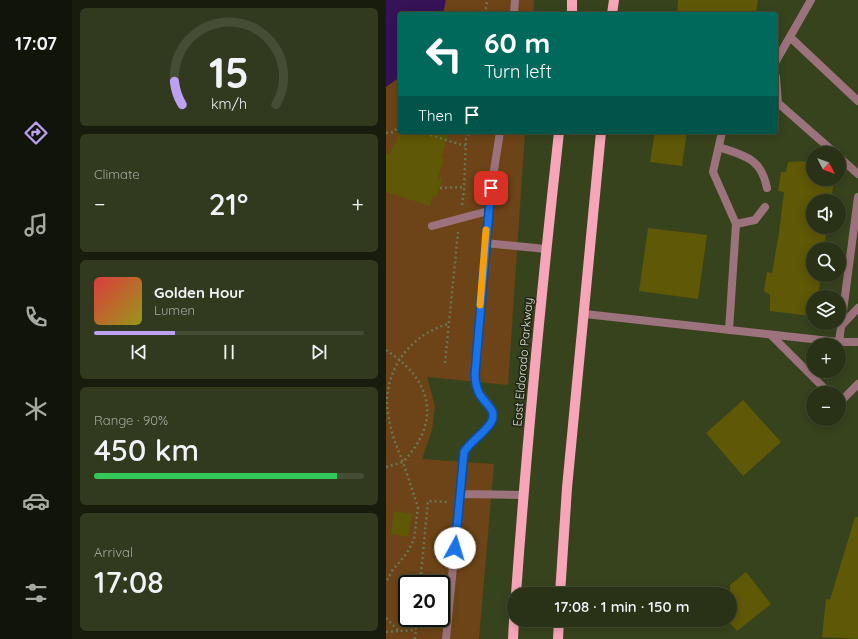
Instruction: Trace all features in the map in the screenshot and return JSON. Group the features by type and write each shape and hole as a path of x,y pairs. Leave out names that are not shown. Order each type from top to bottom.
{"main road":[{"path":"572,0 572,12"},
{"path":"612,12 614,0"},
{"name":"East Eldorado Parkway","path":"516,587 523,495 546,249 560,134"},
{"path":"560,587 567,488 585,314 601,134"},
{"path":"513,639 514,627"},
{"path":"558,639 559,627"}],"lane":[{"path":"514,12 515,0"},
{"path":"778,58 811,0"},
{"path":"790,37 858,100"},
{"path":"778,103 827,146"},
{"path":"446,639 464,452 470,443 490,424 493,415 491,406 481,396 475,380 488,212 500,134"},
{"path":"722,134 713,172 736,224 729,330"},
{"path":"719,147 752,159 764,176 766,188"},
{"path":"846,163 858,174"},
{"path":"846,293 856,226 858,197"},
{"path":"736,224 755,220 765,207"},
{"path":"432,226 488,212"},
{"path":"485,243 546,249"},
{"path":"846,321 858,308"},
{"path":"585,314 806,339"},
{"path":"771,335 822,386"},
{"path":"846,342 858,342"},
{"path":"846,396 858,384"},
{"path":"460,494 523,495"}],"path":[{"path":"485,12 487,0"},
{"path":"386,134 394,132 398,125"},
{"path":"427,134 465,146"},
{"path":"446,363 448,324 464,187 465,146 466,138 469,134"},
{"path":"440,188 464,187"},
{"path":"386,582 392,571 407,553 414,539 418,507 403,462 393,438 387,403 393,371 412,342 432,330 448,324"},
{"path":"386,350 400,359 426,393 427,414 420,440 403,462 386,467"},
{"path":"421,575 428,501 459,503"},
{"path":"386,618 399,631"},
{"path":"416,627 416,639"},
{"path":"386,632 416,630"}],"shaded area":[{"path":"386,0 534,0 533,12 398,12 398,134 525,134 508,385 427,377 435,406 432,430 422,459 494,464 479,639 386,639"},
{"path":"386,0 446,0 443,12 398,12 398,78 386,87"}],"building":[{"path":"678,0 758,0 756,12 677,12"},
{"path":"398,132 398,134 448,134 441,157 444,158 438,178 442,179 437,197 433,196 430,206 386,192 386,153 390,155 394,143 396,144"},
{"path":"655,134 687,134 682,166 650,162"},
{"path":"806,161 806,186 833,186 832,194 806,194 806,234 826,234 825,242 806,242 806,282 820,282 819,290 806,290 806,315 770,311 770,295 764,291 767,272 772,273 779,233 784,192 778,191 781,172 786,172 788,162"},
{"path":"648,228 707,235 698,299 639,291"},
{"path":"743,400 781,442 743,476 706,433"},
{"path":"394,511 412,514 408,537 391,534"},
{"path":"855,517 858,517 858,639 822,637 826,599 830,600"},
{"path":"746,572 771,604 737,631 734,627 737,627 737,587 730,587 730,585"}],"slow traffic":[{"path":"480,305 486,230"}],"route":[{"path":"455,548 464,452 470,443 490,424 493,415 491,406 481,396 476,386 475,374 491,188"}]}
